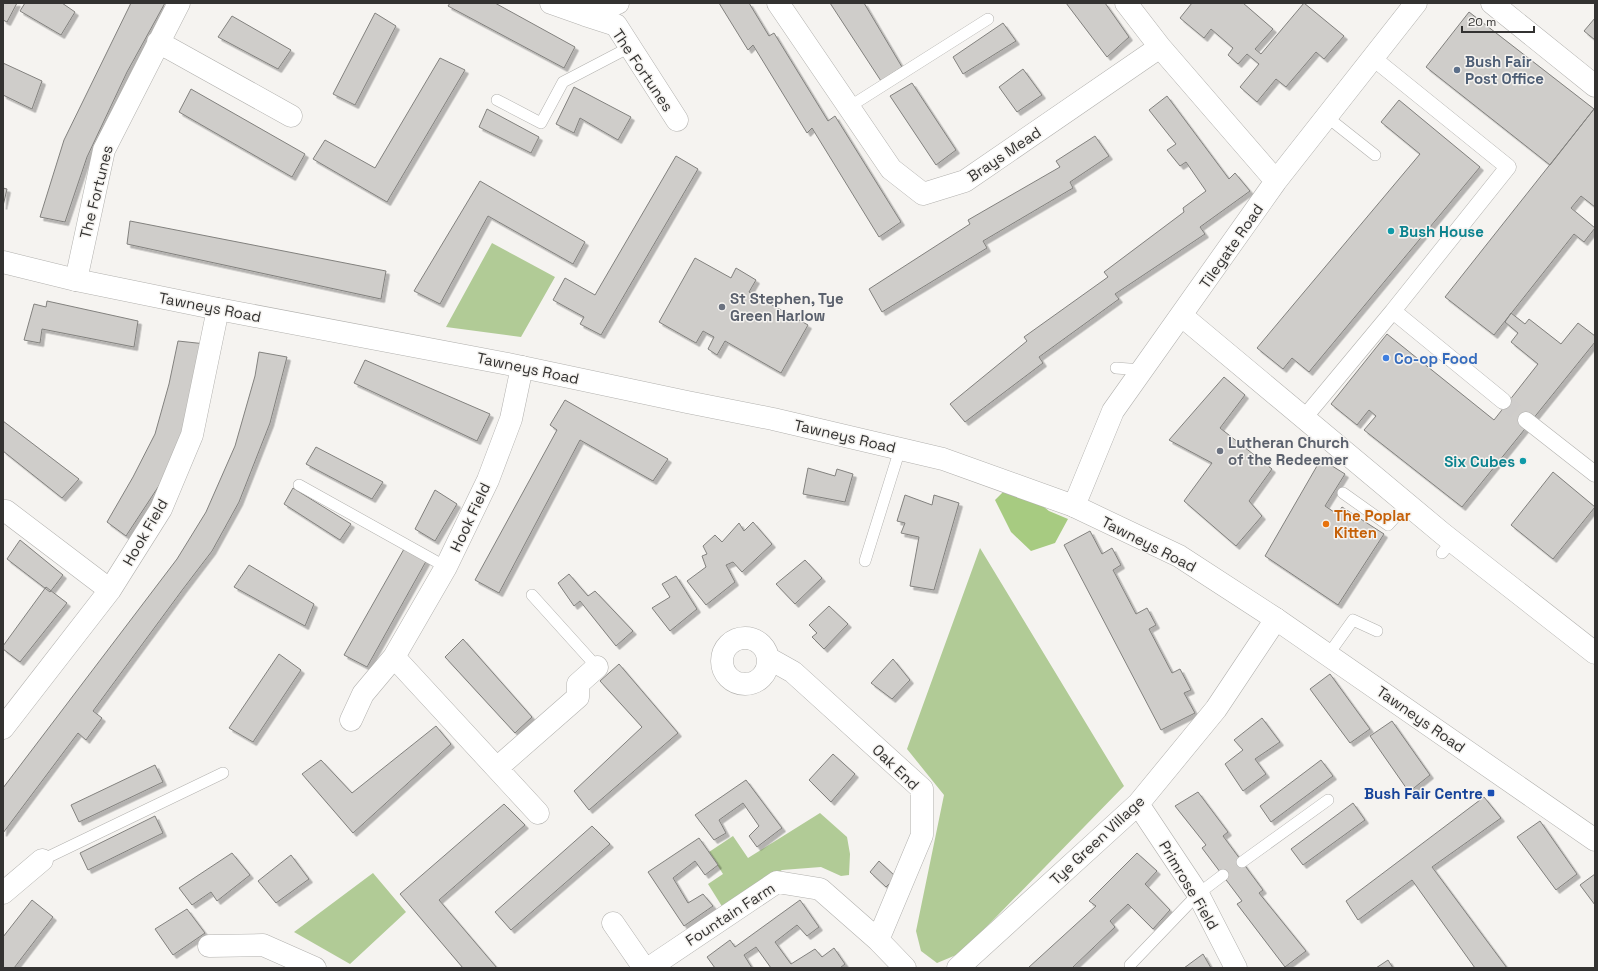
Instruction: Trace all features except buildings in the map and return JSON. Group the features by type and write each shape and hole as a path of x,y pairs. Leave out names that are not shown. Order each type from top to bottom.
{"street":[{"name":"The Fortunes","path":"76,280 104,150 179,3"},
{"name":"The Fortunes","path":"552,3 616,25 677,120"},
{"path":"585,15 618,3"},
{"name":"Brays Mead","path":"778,3 891,169 923,194 965,181 1160,47"},
{"name":"Tilegate Road","path":"1074,506 1113,411 1182,316 1276,181 1416,3"},
{"path":"1492,3 1595,86"},
{"path":"1131,5 1160,47 1276,181"},
{"path":"158,42 291,116"},
{"path":"1304,418 1508,167 1373,58"},
{"name":"Tawneys Road","path":"3,262 76,280 218,309 522,367 773,419 943,459 1074,506 1179,556 1276,619 1595,840"},
{"name":"Hook Field","path":"3,728 110,590 161,509 192,435 218,309"},
{"path":"1392,310 1502,401"},
{"path":"1182,316 1407,504 1447,547 1595,653"},
{"name":"Hook Field","path":"351,720 363,694 394,657 446,567 488,480 511,420 522,367"},
{"path":"1526,420 1595,474"},
{"path":"6,511 110,590"},
{"name":"Tye Green Village","path":"958,968 1138,804 1216,709 1276,619"},
{"path":"394,657 538,813"},
{"name":"Oak End","path":"768,658 793,672 922,790 922,835 878,940"},
{"path":"497,768 578,697 578,684 597,667"},
{"name":"Primrose Field","path":"1138,804 1198,894 1236,968"},
{"path":"3,893 42,860"},
{"name":"Fountain Farm","path":"648,968 777,882 820,889 878,940 905,968"},
{"path":"613,923 644,968"},
{"path":"209,946 262,944 315,968"}],"lane":[{"path":"849,107 988,19"},
{"path":"497,100 541,123 564,82 630,47"},
{"path":"1327,117 1375,155"},
{"path":"1116,368 1142,370"},
{"path":"865,561 900,449"},
{"path":"299,485 446,567"},
{"path":"1343,493 1388,525 1407,504"},
{"path":"532,595 597,667"},
{"path":"1328,655 1353,620 1377,631"},
{"path":"42,860 223,773"},
{"path":"1242,862 1328,800"},
{"path":"1130,965 1198,894 1223,875"}],"green space":[{"path":"492,243 555,277 521,337 446,327"},
{"path":"1005,490 1029,495 1049,511 1068,519 1055,543 1031,551 1011,532 995,500"},
{"path":"980,548 1124,786 961,953 937,963 921,951 916,931 944,795 907,749"},
{"path":"820,813 847,837 850,854 849,875 841,876 821,867 782,870 723,908 708,884 723,874 709,852 733,836 748,858"},
{"path":"373,873 406,912 350,964 294,932"}],"tunnel":[{"path":"1503,401 1526,420"}],"place":[{"name":"Bush Fair Post Office","path":"1457,70"},
{"name":"Bush House","path":"1391,231"},
{"name":"St Stephen, Tye Green Harlow","path":"722,307"},
{"name":"Co-op Food","path":"1386,358"},
{"name":"Lutheran Church of the Redeemer","path":"1220,451"},
{"name":"Six Cubes","path":"1523,461"},
{"name":"The Poplar Kitten","path":"1326,524"},
{"name":"Bush Fair Centre","path":"1491,793"}]}
